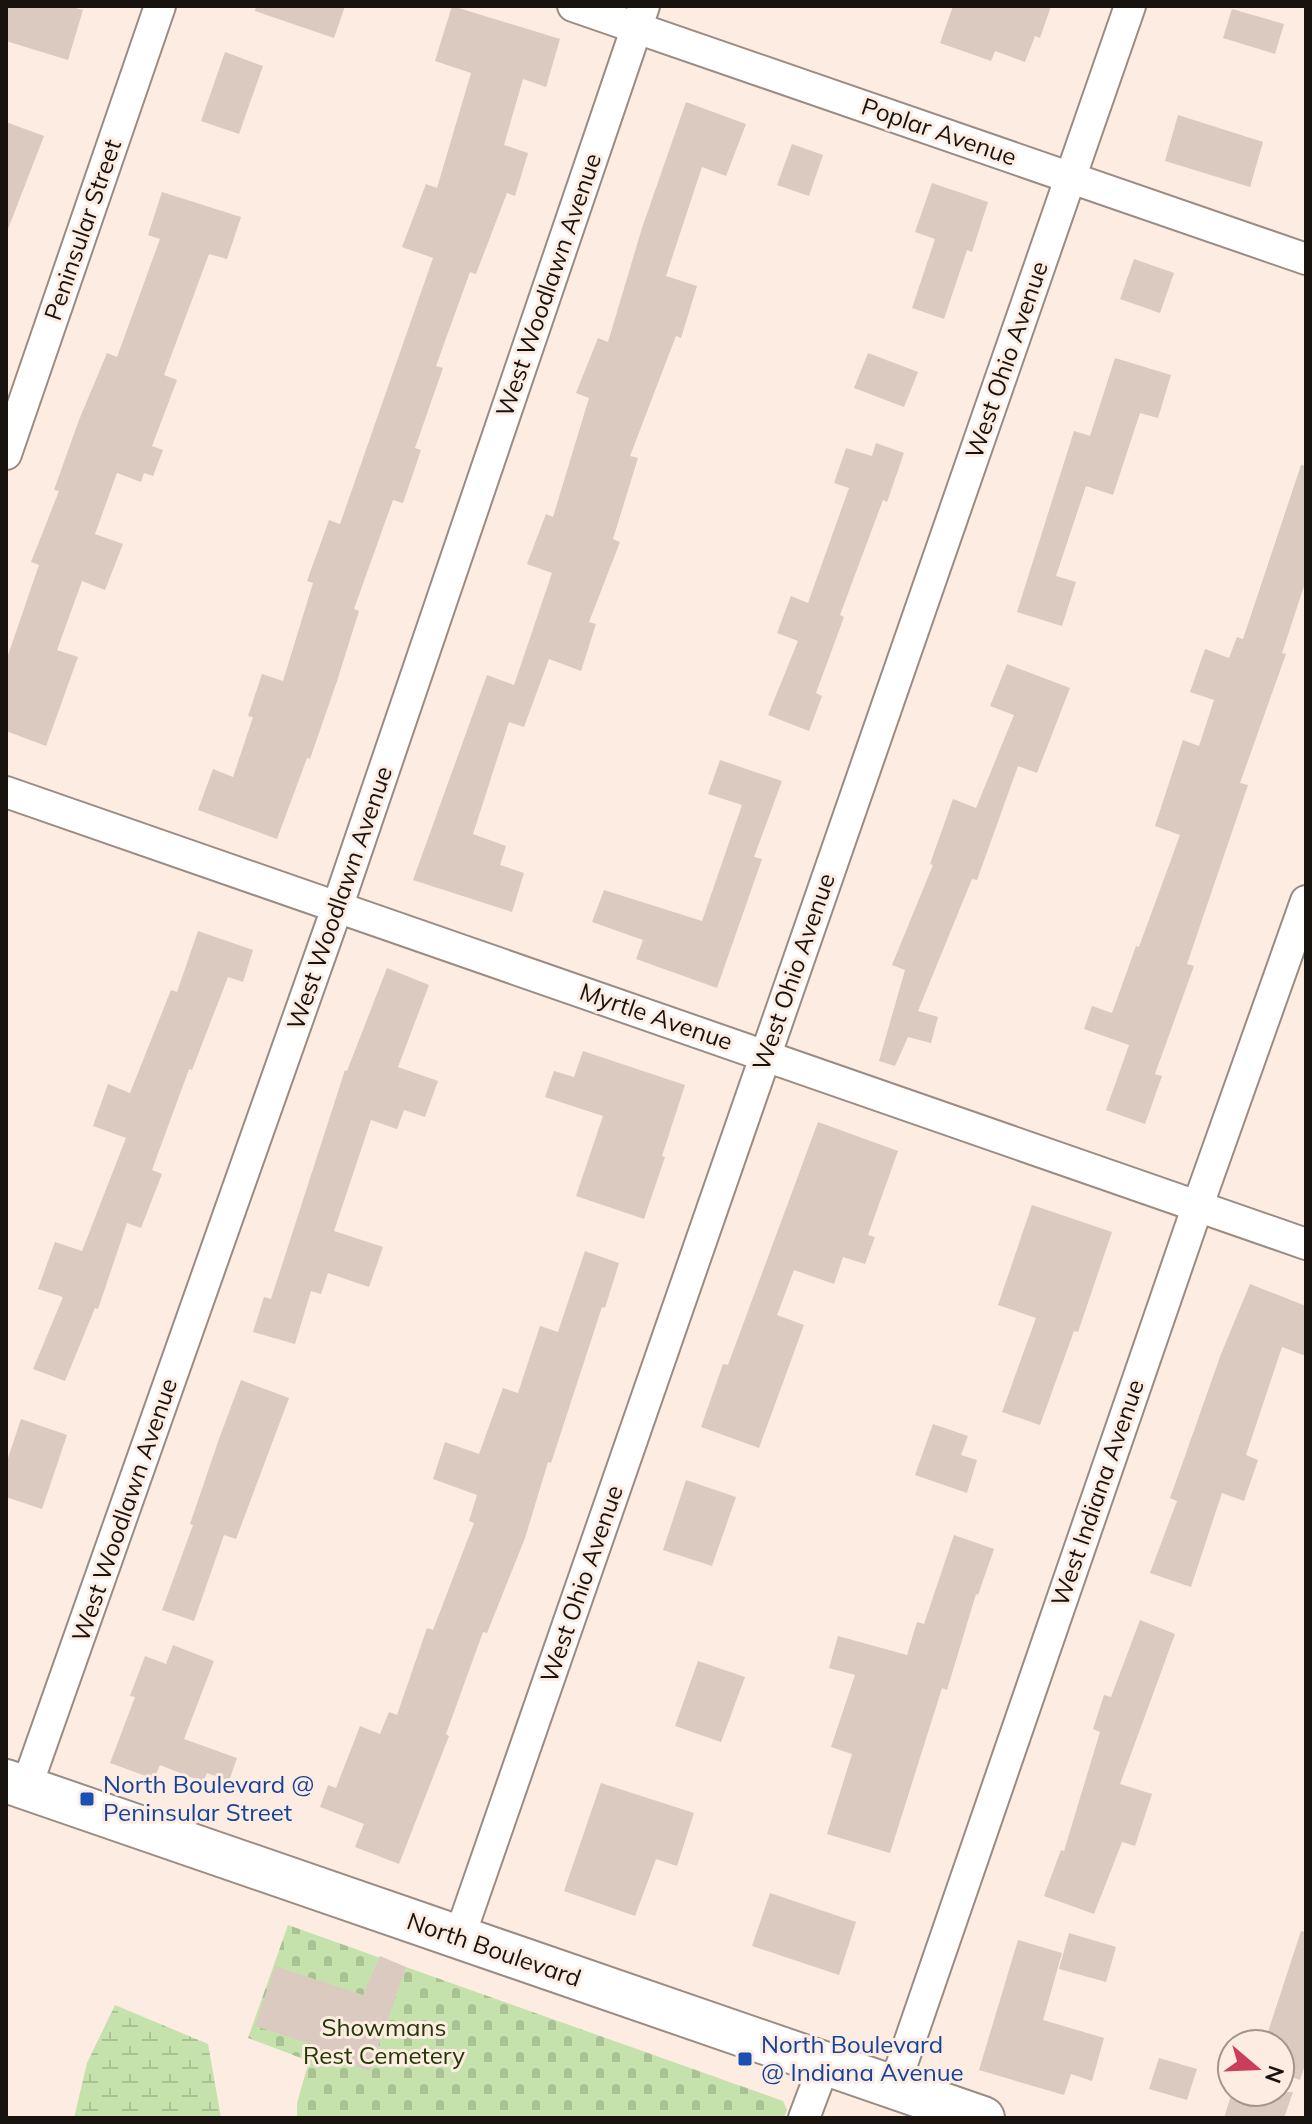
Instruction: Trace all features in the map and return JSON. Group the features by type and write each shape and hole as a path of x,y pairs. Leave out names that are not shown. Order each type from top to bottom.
{"street":[{"name":"Peninsular Street","path":"6,454 160,6"},
{"name":"Poplar Avenue","path":"573,6 640,17 1070,177 1306,259"},
{"name":"West Ohio Avenue","path":"459,1938 1130,6"},
{"name":"West Woodlawn Avenue","path":"16,1784 338,905 640,17"},
{"name":"Myrtle Avenue","path":"6,792 1306,1244"},
{"name":"West Indiana Avenue","path":"894,2087 1306,901"},
{"name":"North Boulevard","path":"16,1784 983,2118"},
{"path":"804,2118 824,2065"}],"green space":[{"name":"Showmans Rest Cemetery","path":"288,1925 783,2101 787,2110 784,2118 297,2118 297,2103 309,2061 248,2038"},
{"path":"115,2005 208,2044 221,2118 74,2118 87,2063"}],"building":[{"path":"6,6 68,6 83,10 68,60 6,41"},
{"path":"256,6 345,6 334,38 255,11"},
{"path":"452,6 560,39 546,87 523,79 504,145 528,153 515,196 507,193 476,274 470,272 436,366 443,368 415,448 421,450 403,503 393,500 354,609 359,611 337,681 310,759 307,758 277,839 198,810 213,769 233,777 253,717 248,716 262,674 283,681 313,583 307,581 329,520 340,524 433,258 402,247 426,184 437,188 471,73 435,61"},
{"path":"953,6 1051,6 1040,38 1035,36 1025,62 995,51 991,61 940,43"},
{"path":"1232,9 1284,24 1275,54 1223,38"},
{"path":"225,52 263,66 239,134 201,121"},
{"path":"686,102 746,124 726,176 702,167 666,276 697,286 681,338 676,336 630,456 638,458 613,539 620,542 589,622 596,624 581,671 549,659 524,727 509,722 473,834 506,846 500,865 524,873 512,912 413,880 487,675 514,685 552,573 527,564 546,514 553,517 589,398 576,393 598,338 608,342 642,228"},
{"path":"1178,115 1263,142 1250,187 1165,161"},
{"path":"6,122 44,136 8,229 6,229"},
{"path":"792,144 823,155 809,196 777,185"},
{"path":"932,183 988,202 972,252 967,250 944,319 912,308 935,239 915,232"},
{"path":"162,192 241,217 227,259 209,254 164,375 177,380 152,446 163,450 153,476 144,473 141,482 117,473 95,534 123,544 105,590 82,581 57,650 78,657 46,746 6,731 6,661 39,565 31,562 59,491 54,490 79,420 107,353 117,357 160,239 148,235"},
{"path":"1134,259 1174,273 1160,313 1120,299"},
{"path":"868,353 918,372 904,407 854,388"},
{"path":"1115,358 1171,375 1158,418 1140,413 1113,495 1086,486 1056,576 1076,582 1062,626 1017,612 1074,431 1090,436"},
{"path":"876,443 904,453 840,615 844,617 816,693 822,696 809,731 768,715 798,641 777,633 791,596 808,603 849,488 834,483 846,448 872,456"},
{"path":"1301,465 1306,466 1306,580 1282,653 1286,654 1240,783 1248,785 1187,964 1194,966 1155,1074 1162,1076 1145,1124 1106,1110 1129,1045 1084,1029 1092,1006 1112,1013 1180,835 1155,826 1183,740 1199,746 1214,700 1190,692 1205,649 1229,658 1237,637 1243,639"},
{"path":"1007,664 1070,688 1037,773 1018,766 977,880 972,879 918,1011 938,1017 931,1043 908,1037 895,1066 879,1061 905,970 892,965 933,865 930,864 953,799 976,808 1014,715 990,706"},
{"path":"720,760 782,781 754,857 762,859 717,988 636,959 643,940 592,922 604,890 702,921 742,805 708,794"},
{"path":"198,931 253,950 243,982 228,977 192,1070 189,1069 152,1170 162,1174 141,1228 127,1223 98,1309 95,1308 65,1381 33,1369 63,1297 38,1289 55,1242 82,1251 126,1138 93,1126 108,1084 130,1093 171,990 177,992"},
{"path":"387,968 429,985 398,1067 438,1081 425,1117 404,1110 397,1129 371,1120 334,1231 383,1247 369,1287 328,1273 321,1294 311,1291 295,1344 253,1332 264,1297 271,1299 345,1070"},
{"path":"583,1051 685,1085 644,1219 576,1196 603,1116 545,1097 554,1071 574,1077"},
{"path":"818,1122 898,1151 868,1235 875,1237 865,1264 843,1257 834,1284 794,1270 777,1315 804,1325 759,1448 701,1427 723,1364 728,1365"},
{"path":"1032,1205 1112,1232 1078,1332 1074,1331 1040,1425 1002,1412 1036,1318 998,1305"},
{"path":"585,1251 619,1263 551,1463 548,1462 525,1538 487,1633 483,1632 446,1734 449,1736 399,1864 355,1847 364,1824 320,1807 328,1785 336,1788 360,1726 380,1734 389,1712 397,1715 427,1628 433,1630 474,1523 469,1521 477,1495 433,1479 445,1442 479,1454 503,1388 518,1393 540,1326 558,1332"},
{"path":"1250,1284 1306,1306 1306,1356 1282,1347 1246,1455 1258,1460 1244,1501 1222,1493 1191,1587 1150,1573 1177,1501 1170,1498 1221,1354"},
{"path":"241,1380 289,1398 236,1539 224,1535 194,1621 162,1610"},
{"path":"21,1419 67,1435 42,1509 6,1497 6,1464"},
{"path":"933,1424 968,1436 961,1455 977,1460 967,1493 915,1475"},
{"path":"686,1480 736,1497 712,1566 663,1550"},
{"path":"954,1535 994,1549 976,1594 947,1690 942,1688 890,1853 827,1834 852,1754 831,1747 855,1675 829,1668 838,1636 907,1655 917,1622 924,1624"},
{"path":"1140,1620 1175,1634 1120,1784 1152,1794 1135,1846 1122,1842 1094,1914 1044,1896 1061,1850 1064,1851 1100,1732 1093,1729 1104,1695 1111,1697"},
{"path":"173,1645 214,1661 184,1739 237,1758 229,1781 207,1773 203,1782 160,1765 154,1779 110,1763 135,1697 130,1696 145,1656 166,1664"},
{"path":"698,1661 745,1677 721,1742 675,1726"},
{"path":"601,1783 694,1813 677,1866 656,1859 635,1916 564,1891"},
{"path":"770,1893 856,1922 839,1975 752,1946"},
{"path":"1301,1931 1306,1932 1306,2062 1300,2080 1296,2079 1296,2028 1269,2028"},
{"path":"1069,1933 1116,1947 1106,1982 1059,1969"},
{"path":"1018,1940 1062,1953 1043,2020 1104,2038 1092,2081 1071,2074 1064,2095 979,2070"},
{"path":"380,1956 406,1967 370,2071 318,2053 320,2047 255,2026 275,1966 363,1995"},
{"path":"1159,2058 1197,2069 1187,2100 1149,2089"},
{"path":"1227,2108 1287,2108 1284,2118 1224,2118"}],"place":[{"name":"North Boulevard @ Peninsular Street","path":"87,1799"},
{"name":"North Boulevard @ Indiana Avenue","path":"745,2059"}]}
